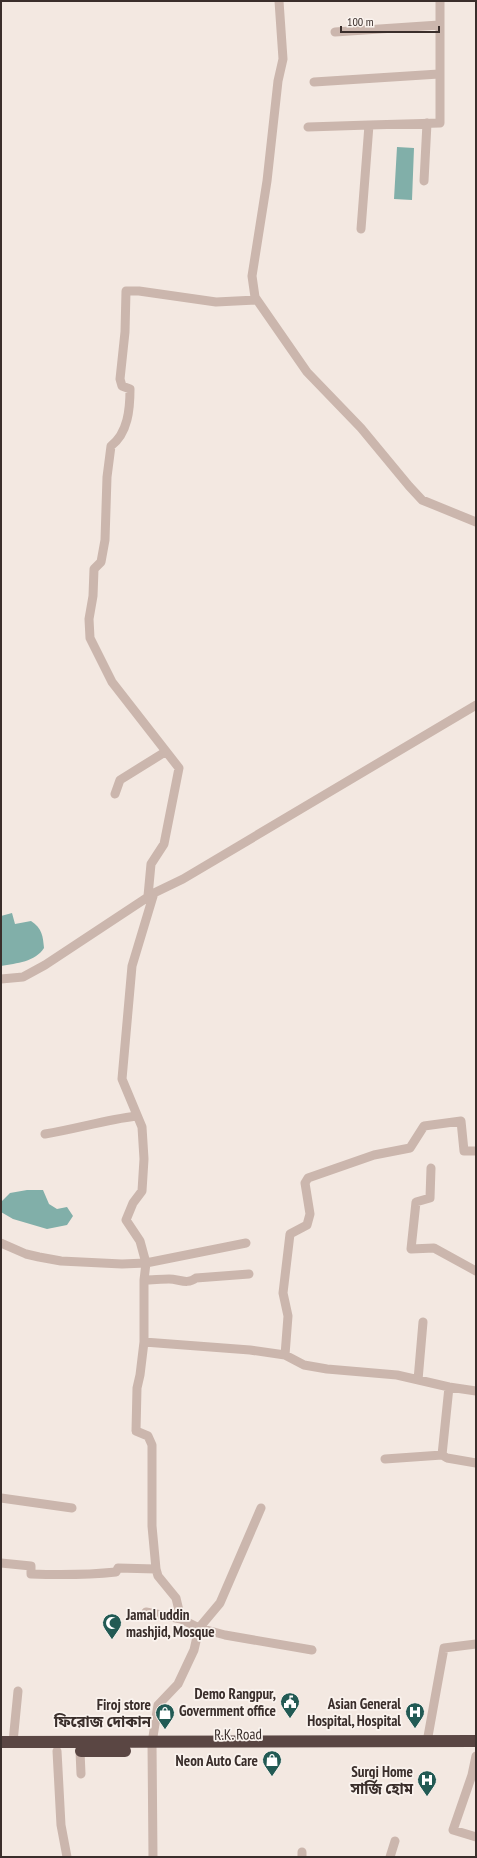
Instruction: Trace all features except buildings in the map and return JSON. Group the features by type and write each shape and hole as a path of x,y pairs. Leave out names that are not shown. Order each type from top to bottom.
{"highway":[{"name":"R.K. Road","path":"1,1750 80,1751 152,1747 476,1741"},
{"name":"R.K. Road","path":"7,1742 152,1747 476,1749"}],"street":[{"path":"279,1 283,59 278,82 267,181 252,276 256,300 307,372 361,428 422,500 476,522"},
{"path":"308,127 440,123 440,1"},
{"path":"335,32 440,25"},
{"path":"314,82 439,74"},
{"path":"424,181 427,124"},
{"path":"361,228 369,125"},
{"path":"181,1619 176,1598 158,1576 156,1569 152,1526 152,1445 148,1436 136,1432 136,1388 140,1375 144,1342 144,1280 146,1263 140,1242 126,1220 133,1203 142,1191 144,1159 142,1127 136,1116 122,1079 132,966 151,894 151,864 164,844 179,768 165,752 112,682 90,638 89,619 93,596 94,568 101,562 105,540 107,477 112,446 119,440 125,427 130,404 130,389 122,386 120,379 125,332 126,291 139,291 216,302 256,300"},
{"path":"1,979 23,977 45,965 151,894 183,879 476,705"},
{"path":"115,794 120,780 165,752"},
{"path":"45,1134 84,1127 110,1119 136,1116"},
{"path":"285,1355 288,1316 283,1293 286,1259 290,1234 307,1225 310,1214 305,1182 308,1178 374,1155 410,1148 424,1126 461,1121 464,1151 476,1151"},
{"path":"431,1168 430,1198 416,1202 411,1249 434,1248 476,1271"},
{"path":"1,1243 26,1254 61,1260 122,1264 146,1263 246,1243"},
{"path":"144,1280 169,1279 184,1281 193,1280 196,1278 249,1274"},
{"path":"418,1380 423,1322"},
{"path":"144,1342 250,1350 285,1355 304,1365 348,1372 396,1375 449,1387 476,1391"},
{"path":"442,1455 449,1387"},
{"path":"385,1459 442,1455 447,1458 476,1463"},
{"path":"1,1498 72,1508"},
{"path":"153,1857 152,1747 158,1705 178,1684 194,1650 199,1628 220,1603 261,1508"},
{"path":"1,1563 31,1566 31,1574 52,1573 84,1575 116,1572 118,1568 156,1569"},
{"path":"146,1612 181,1619 199,1628 225,1636 312,1650"},
{"path":"427,1742 444,1648 476,1644"},
{"path":"7,1742 18,1691"},
{"path":"57,1751 61,1824 67,1857"},
{"path":"80,1751 81,1774"},
{"path":"476,1756 472,1774 453,1830 476,1837"},
{"path":"390,1857 396,1841"}],"water":[{"path":"397,147 414,148 412,200 394,199"},
{"path":"12,913 15,924 31,921 38,926 42,936 44,948 40,953 31,959 1,966 1,916"},
{"path":"27,1190 43,1190 49,1204 57,1209 67,1207 73,1216 67,1225 47,1229 13,1219 1,1212 1,1202 10,1193"}],"place":[{"name":"Jamal uddin mashjid, Mosque","path":"112,1640"},
{"name":"Demo Rangpur, Government office","path":"290,1719"},
{"name":"Asian General Hospital, Hospital","path":"415,1729"},
{"name":"Firoj store ফিরোজ দোকান","path":"165,1730"},
{"name":"Neon Auto Care","path":"272,1777"},
{"name":"Surgi Home সার্জি হোম","path":"427,1797"}]}
